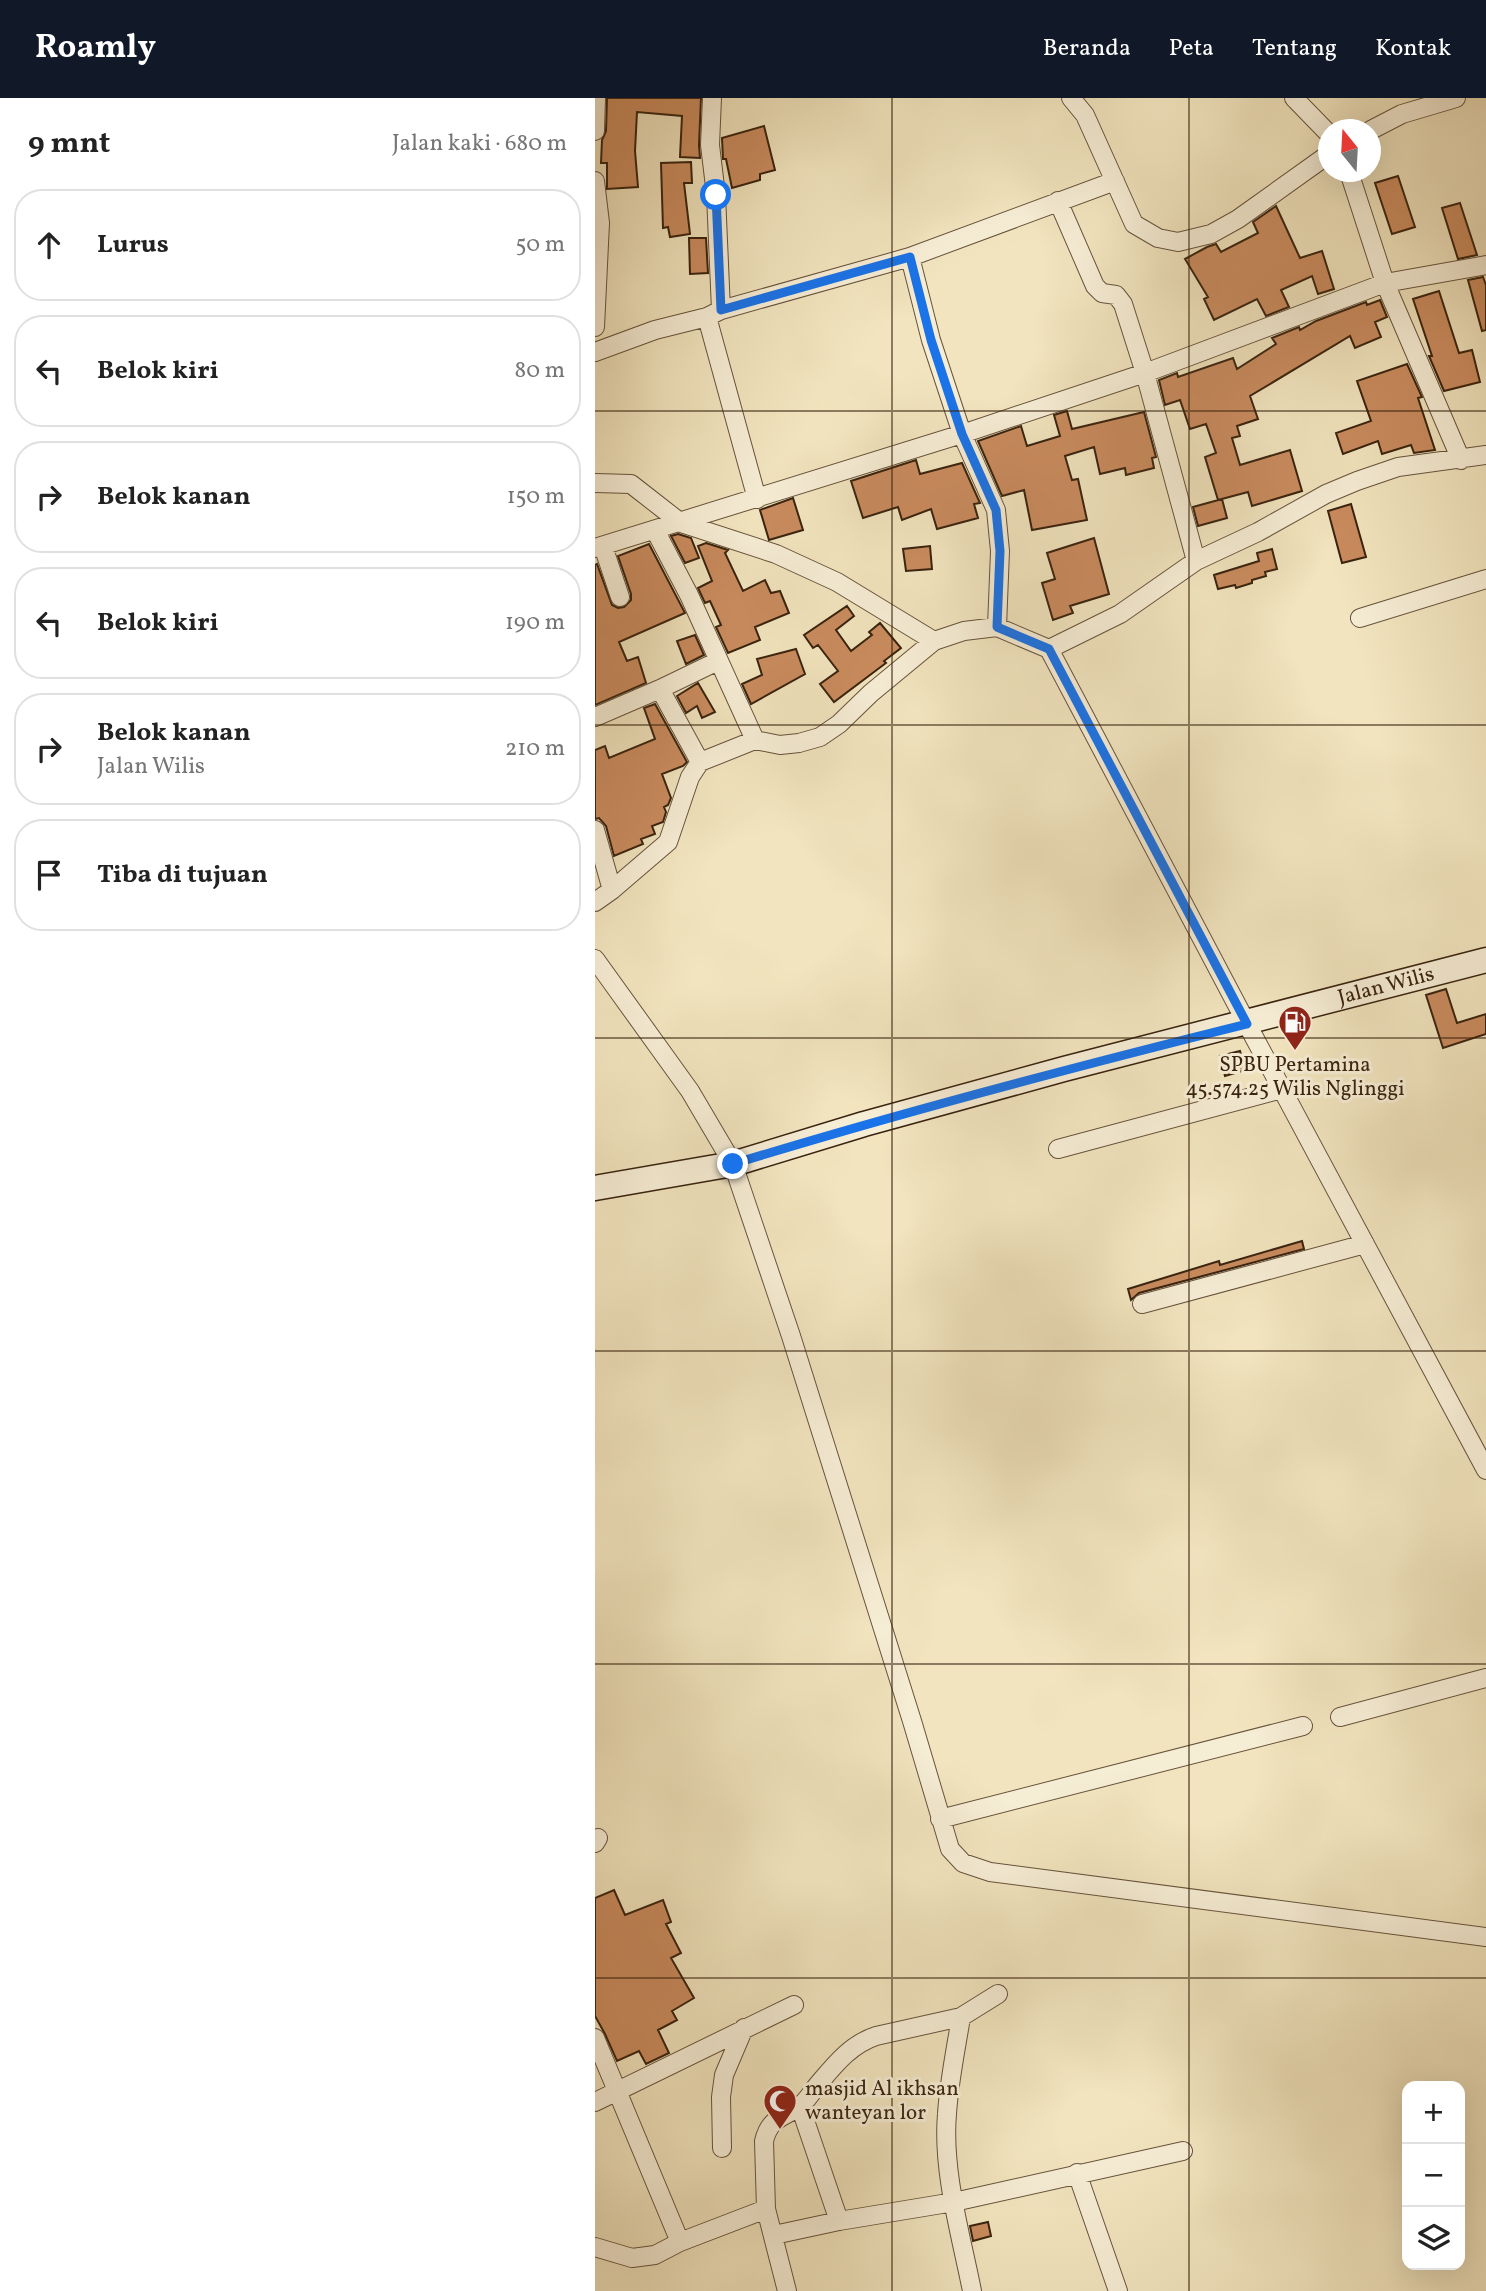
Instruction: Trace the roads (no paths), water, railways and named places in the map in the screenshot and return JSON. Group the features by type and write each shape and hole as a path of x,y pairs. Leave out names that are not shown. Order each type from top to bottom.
{"main road":[{"name":"Jalan Wilis","path":"595,1188 733,1164 864,1124 1064,1069 1247,1024 1486,960"}],"street":[{"path":"595,131 596,98"},
{"path":"712,98 710,145 716,195 714,314 758,499"},
{"path":"1071,98 1085,114 1134,224 1158,238 1178,242 1210,234 1238,219 1318,161"},
{"path":"1294,98 1318,123"},
{"path":"1381,124 1402,114 1456,98"},
{"path":"595,181 595,327"},
{"path":"595,352 655,330 910,257 1115,181"},
{"path":"1352,182 1385,283 1461,460"},
{"path":"1058,201 1095,286 1102,293 1116,295 1123,304 1145,373 1196,561"},
{"path":"910,257 931,340 962,434 996,510 1000,551 997,627"},
{"path":"620,597 599,547 962,434 1145,373 1385,283 1486,265"},
{"path":"1049,649 1120,614 1196,561 1258,532 1326,494 1398,467 1486,455"},
{"path":"595,483 631,484 681,523 776,554 837,582 934,641"},
{"path":"655,530 689,595 755,740"},
{"path":"1360,618 1486,579"},
{"path":"595,902 668,842 690,777 701,762 755,740 780,745 820,737 839,724 871,693 934,641 964,631 997,627 1049,649 1486,1470"},
{"path":"595,717 718,661"},
{"path":"660,689 701,762"},
{"path":"595,830 612,890"},
{"path":"595,959 690,1091 733,1164 791,1336 950,1849 964,1863 991,1872 1486,1937"},
{"path":"1058,1149 1282,1089"},
{"path":"1142,1304 1365,1244"},
{"path":"1340,1717 1486,1678"},
{"path":"940,1819 1303,1726"},
{"path":"787,2291 766,2209 766,2131 781,2115 800,2106 851,2048 862,2040 961,2017 998,1994"},
{"path":"595,2102 794,2005"},
{"path":"961,2017 946,2115 947,2149 954,2202 972,2291"},
{"path":"722,2148 720,2097 724,2075 744,2028"},
{"path":"595,2038 680,2242"},
{"path":"800,2106 839,2221"},
{"path":"774,2235 954,2202 1183,2151"},
{"path":"1077,2173 1118,2291"},
{"path":"595,2247 632,2258 655,2255 680,2242 766,2209"}],"place":[{"name":"SPBU Pertamina 45.574.25 Wilis Nglinggi","path":"1295,1052"},
{"name":"masjid Al ikhsan wanteyan lor","path":"780,2131"}]}
